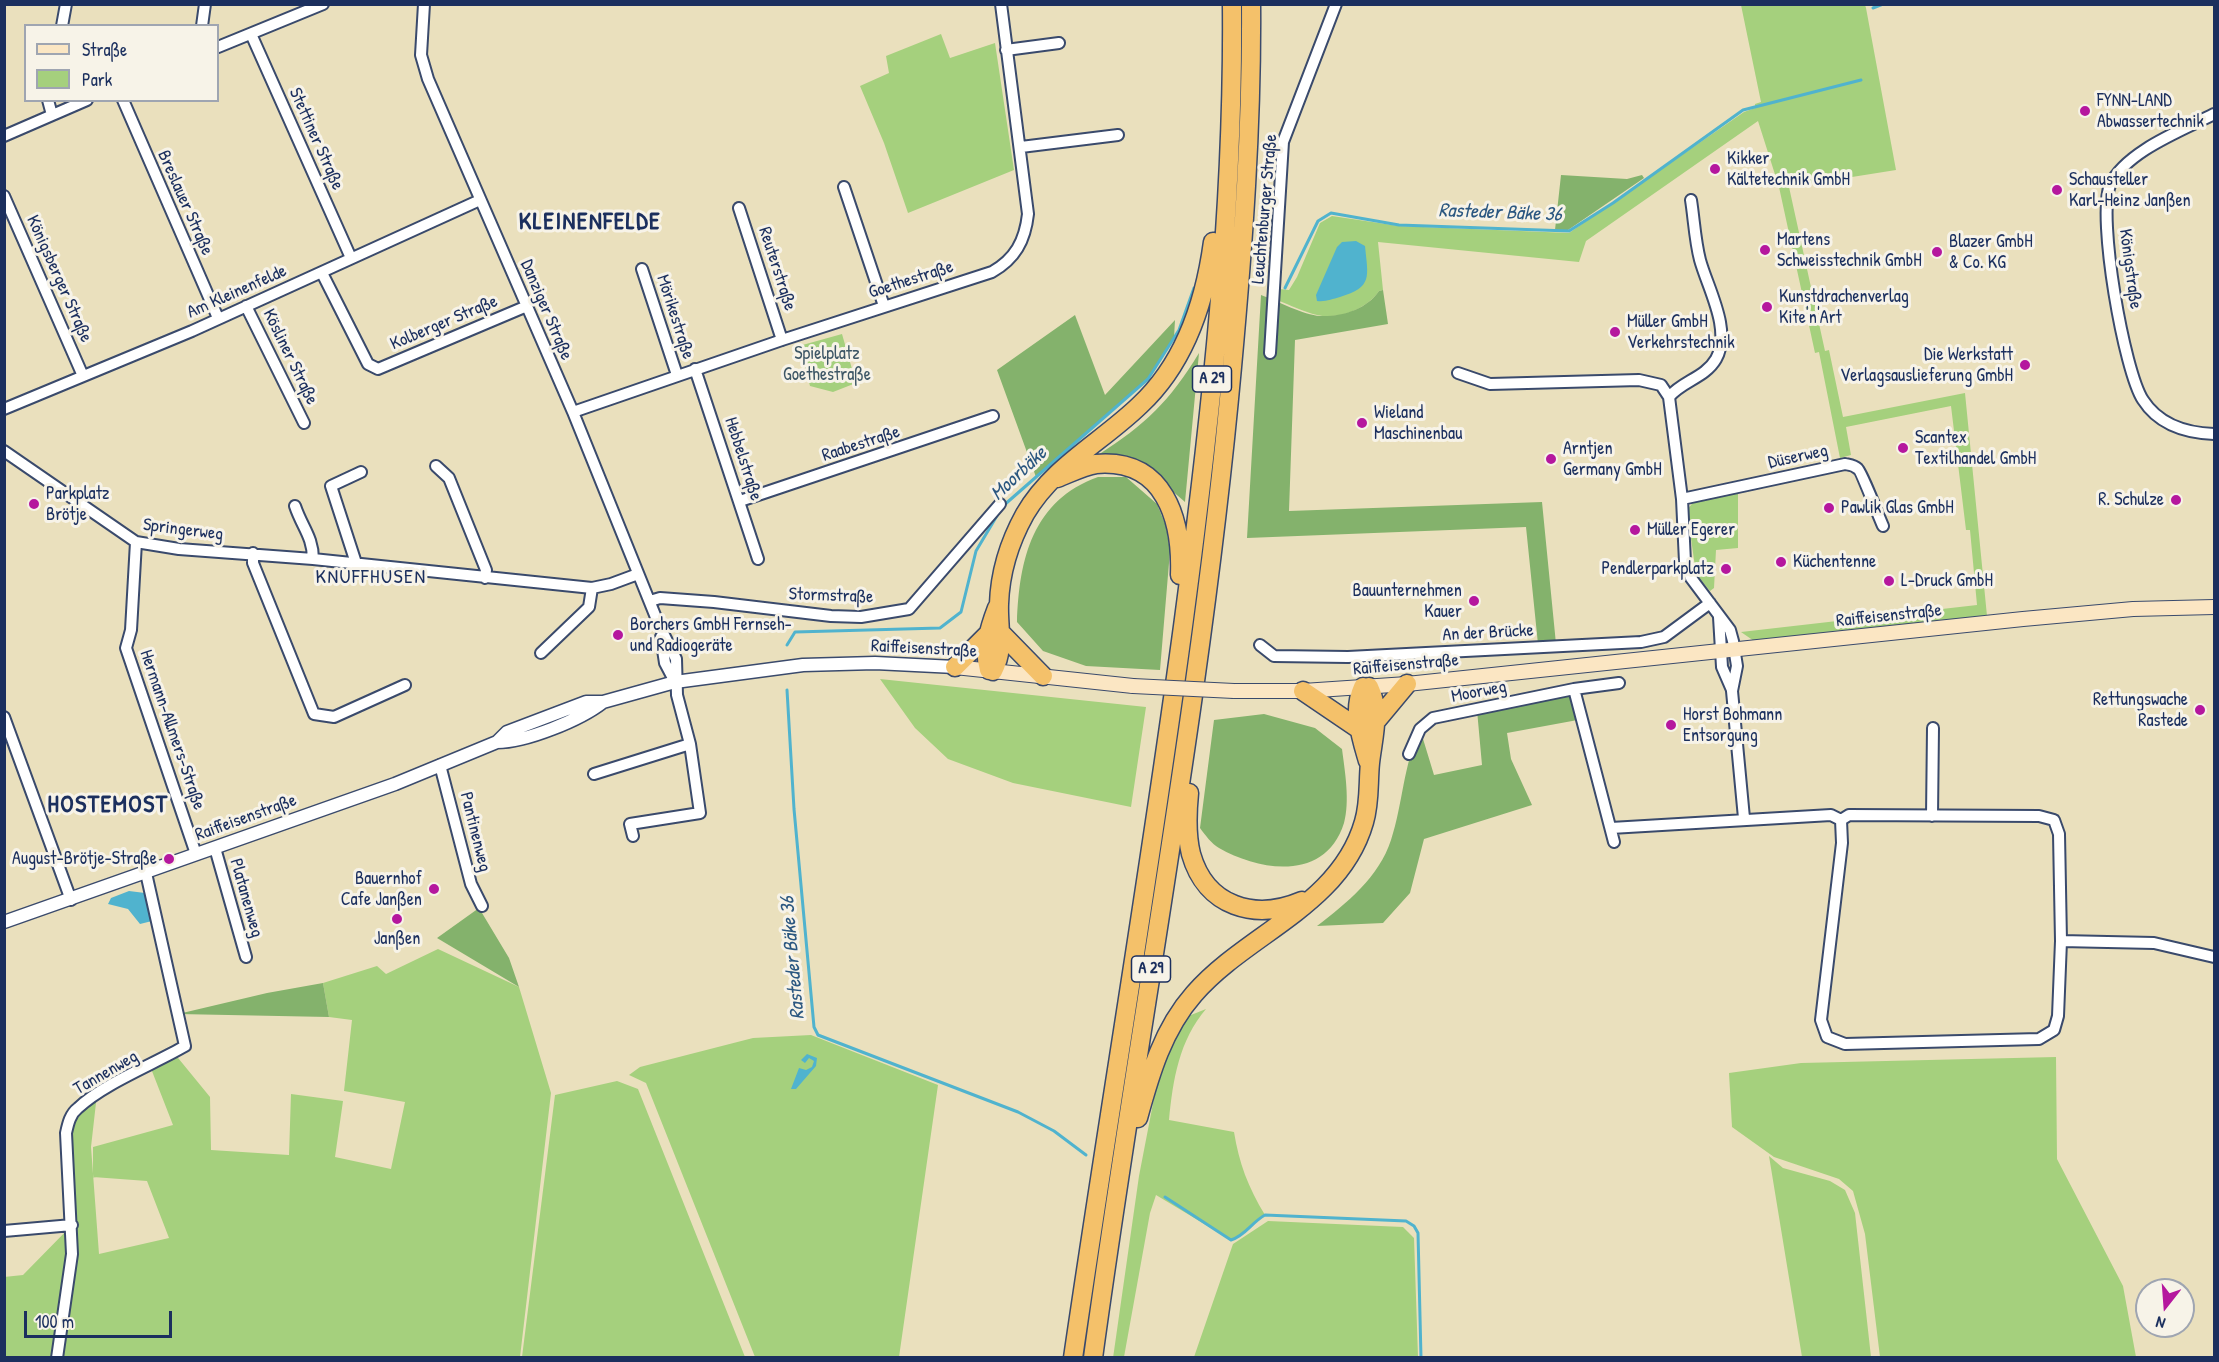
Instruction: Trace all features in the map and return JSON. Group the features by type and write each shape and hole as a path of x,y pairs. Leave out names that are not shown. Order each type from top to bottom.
{"highway":[{"name":"A 29","path":"1073,1358 1177,672 1200,500 1219,311 1231,84 1232,4"},
{"name":"A 29","path":"1093,1358 1110,1231 1196,676 1219,502 1237,314 1244,211 1251,4"},
{"path":"991,671 998,661 995,634 1008,552 1032,504 1070,460 1141,405 1160,383 1189,334 1209,265 1218,185 1221,105 1231,84"},
{"name":"A 29","path":"1050,481 1082,468 1112,465 1140,473 1162,491 1172,511 1180,536 1180,582 1172,650 1177,672"},
{"path":"954,667 995,634"},
{"path":"995,634 1043,676"},
{"name":"A 29","path":"1196,676 1198,713 1188,811 1188,833 1195,865 1205,882 1217,895 1245,909 1279,910 1315,895 1345,863 1358,842 1369,803 1370,765 1359,729 1359,698 1366,687"},
{"path":"1377,720 1407,684"},
{"path":"1366,687 1377,720 1370,765"},
{"path":"1303,691 1359,729"},
{"path":"1110,1231 1121,1216 1135,1129 1150,1075 1178,1014 1221,965 1294,915 1315,895"}],"main road":[{"name":"Raiffeisenstraße","path":"954,667 1133,686 1234,691 1303,691 1407,684 2034,618 2133,609 2214,607"}],"street":[{"path":"62,24 66,4"},
{"path":"202,24 206,4"},
{"path":"219,47 322,4"},
{"name":"Danziger Straße","path":"424,4 421,39 423,68 573,412 659,625 676,659 675,682 690,744 700,813 630,824 633,836"},
{"name":"Goethestraße","path":"573,412 677,375 992,272 1014,255 1021,244 1028,214 1001,4"},
{"name":"Leuchtenburger Straße","path":"1270,353 1283,142 1336,4"},
{"name":"Stettiner Straße","path":"251,34 351,258"},
{"path":"1006,50 1059,43"},
{"path":"49,102 52,115"},
{"path":"4,135 82,102"},
{"name":"Breslauer Straße","path":"124,102 218,318"},
{"name":"Königstraße","path":"2214,114 2139,153 2123,168 2110,186 2107,239 2132,378 2144,402 2176,428 2194,433 2214,434"},
{"path":"1021,147 1118,135"},
{"path":"844,187 884,306"},
{"name":"Königsberger Straße","path":"4,196 83,376"},
{"name":"Am Kleinenfelde","path":"4,409 322,273 480,200"},
{"path":"1669,397 1676,389 1710,367 1721,345 1720,326 1700,259 1691,200"},
{"name":"Reuterstraße","path":"739,208 782,340"},
{"name":"Mörikestraße","path":"642,269 677,375"},
{"name":"Kolberger Straße","path":"322,273 368,364 378,369 527,306"},
{"name":"Kösliner Straße","path":"246,306 304,423"},
{"name":"Hebbelstraße","path":"695,369 758,560"},
{"path":"1458,373 1490,384 1639,380 1660,385 1669,397 1682,499 1685,562 1691,578 1719,617 1727,652 1722,667 1732,691 1744,818"},
{"name":"Raabestraße","path":"740,501 993,416"},
{"name":"Springerweg","path":"4,451 136,542 179,549 252,553 592,588 638,574"},
{"name":"Düserweg","path":"1682,499 1845,464 1853,465 1860,471 1883,526"},
{"path":"436,466 449,478 486,570 485,578"},
{"path":"356,563 331,486 360,472"},
{"name":"Stormstraße","path":"650,601 660,598 714,602 831,616 861,617 909,609 1000,504"},
{"path":"295,506 300,524 313,542 313,559"},
{"name":"Hermann-Allmers-Straße","path":"136,542 131,630 126,648 196,855"},
{"path":"252,553 253,563 314,714 334,717 405,685"},
{"path":"541,653 589,607 592,588"},
{"name":"An der Brücke","path":"1260,645 1274,656 1348,657 1641,642 1664,637 1710,603"},
{"name":"Raiffeisenstraße","path":"4,922 196,855 440,765 497,741 507,732 585,702 603,702 675,682 803,665 875,663 954,667"},
{"name":"Moorweg","path":"1409,754 1420,729 1432,718 1574,689 1619,683"},
{"path":"1574,689 1614,842"},
{"path":"4,717 71,900"},
{"path":"1932,816 1933,728"},
{"path":"594,774 690,744"},
{"name":"Pantinenweg","path":"440,765 471,884 482,906"},
{"path":"1611,828 1744,818 1831,815 1841,820"},
{"path":"1849,815 2039,816 2054,819 2060,834 2061,941 2058,1016 2054,1030 2039,1039 2016,1040 1845,1044 1827,1037 1821,1020 1842,843 1841,820 1849,815"},
{"name":"Platanenweg","path":"215,848 246,957"},
{"name":"Tannenweg","path":"57,1358 72,1254 66,1133 73,1113 97,1094 185,1046 146,873"},
{"path":"2061,941 2154,943 2214,957"},
{"path":"4,1232 72,1225"}],"green space":[{"path":"1741,5 1865,5 1896,170 1789,187 1825,351 1829,350 1843,417 1965,393 1987,616 1754,641 1741,632 1977,605 1970,530 1966,530 1951,406 1846,427 1851,455 1840,458 1819,352 1815,353 1779,187 1758,121 1586,241 1579,262 1378,242 1383,290 1360,308 1343,314 1325,316 1307,312 1277,300 1279,289 1289,290 1297,277 1320,223 1332,216 1399,226 1569,233 1761,102"},
{"path":"941,34 950,58 995,43 1014,170 908,213 884,143 860,86 889,73 886,56"},
{"path":"1561,175 1627,179 1642,175 1644,178 1568,230 1555,230"},
{"path":"1383,290 1388,324 1295,340 1289,511 1542,502 1556,644 1538,644 1526,527 1247,538 1261,295 1306,313 1328,316 1353,311 1368,303 1379,291"},
{"path":"1075,315 1105,395 1175,320 1174,338 1148,379 1036,477 997,370"},
{"name":"Spielplatz Goethestraße","path":"842,334 856,383 833,392 810,386 799,346"},
{"path":"1199,353 1185,502 1148,470 1098,455 1130,433 1167,399"},
{"path":"1098,477 1126,477 1157,504 1166,526 1170,551 1160,670 1086,666 1043,651 1017,622 1021,576 1026,554 1044,516 1058,500 1076,487"},
{"path":"1738,492 1738,548 1716,550 1714,588 1710,591 1696,574 1687,510 1695,500"},
{"path":"880,679 1146,707 1131,807 1013,783 948,759 915,728"},
{"path":"1574,689 1583,719 1507,733 1511,759 1532,805 1424,839 1410,893 1383,923 1317,926 1361,888 1379,866 1386,853 1395,826 1410,757 1420,729 1434,775 1482,765 1477,710"},
{"path":"1264,714 1315,728 1342,749 1347,796 1344,823 1335,842 1323,855 1308,863 1272,866 1254,862 1219,848 1200,828 1214,720"},
{"path":"479,908 509,958 519,987 437,938"},
{"path":"438,949 519,987 551,1093 520,1357 5,1357 4,1277 23,1275 72,1225 69,1122 97,1094 91,1147 93,1174 93,1147 173,1125 150,1066 174,1053 210,1097 211,1150 289,1155 291,1094 343,1101 335,1157 391,1169 405,1102 344,1091 352,1020 329,1017 323,983 377,966 386,974","holes":["93,1177 147,1181 169,1238 99,1254"]},
{"path":"323,983 329,1017 178,1014 267,993"},
{"path":"1206,1009 1183,1047 1175,1075 1169,1120 1234,1132 1245,1175 1265,1215 1231,1240 1156,1195 1150,1213 1124,1357 1113,1358 1139,1176 1161,1062 1186,1017"},
{"path":"811,1035 938,1085 899,1357 755,1357 646,1083 629,1075 640,1067 753,1038"},
{"path":"2056,1057 2057,1159 2123,1286 2136,1357 1880,1357 1865,1234 1853,1191 1839,1179 1774,1157 1732,1127 1729,1073 1801,1063"},
{"path":"617,1081 638,1089 745,1357 522,1357 555,1095"},
{"path":"1769,1156 1783,1168 1830,1181 1845,1190 1855,1213 1871,1357 1802,1357"},
{"path":"1268,1221 1403,1227 1414,1238 1418,1357 1194,1357 1233,1244"}],"water":[{"path":"1356,241 1365,246 1367,273 1363,285 1340,297 1317,301 1316,295 1337,247 1342,242"},
{"path":"129,891 145,893 152,921 140,924 128,909 108,904 111,898"},
{"path":"807,1054 817,1058 816,1066 796,1089 791,1089 799,1068 806,1070 812,1067 814,1061 809,1058 805,1063 801,1060"}],"waterway":[{"path":"1873,8 1883,4"},
{"name":"Rasteder Bäke 36","path":"1285,288 1318,221 1331,213 1399,225 1569,231 1613,203 1743,110 1861,80"},
{"name":"Moorbäke","path":"1003,506 1148,379 1179,330 1194,288"},
{"name":"Moorbäke","path":"787,645 795,632 940,628 961,612 976,551 998,514"},
{"name":"Rasteder Bäke 36","path":"787,690 794,809 814,1027 818,1035 1018,1112 1054,1131 1086,1155"},
{"name":"Rasteder Bäke 36","path":"1165,1197 1231,1240 1265,1215 1406,1221 1414,1226 1418,1233 1421,1358"}],"place":[{"name":"FYNN-LAND Abwassertechnik","path":"2085,111"},
{"name":"Kikker Kältetechnik GmbH","path":"1715,169"},
{"name":"Schausteller Karl-Heinz Janßen","path":"2057,190"},
{"name":"Martens Schweisstechnik GmbH","path":"1765,250"},
{"name":"Blazer GmbH & Co. KG","path":"1937,252"},
{"name":"Kunstdrachenverlag Kite'n'Art","path":"1767,307"},
{"name":"Müller GmbH Verkehrstechnik","path":"1615,332"},
{"name":"Die Werkstatt Verlagsauslieferung GmbH","path":"2025,365"},
{"name":"Wieland Maschinenbau","path":"1362,423"},
{"name":"Scantex Textilhandel GmbH","path":"1903,448"},
{"name":"Arntjen Germany GmbH","path":"1551,459"},
{"name":"R. Schulze","path":"2176,500"},
{"name":"Parkplatz Brötje","path":"34,504"},
{"name":"Pawlik Glas GmbH","path":"1829,508"},
{"name":"Müller Egerer","path":"1635,530"},
{"name":"Küchentenne","path":"1781,562"},
{"name":"Pendlerparkplatz","path":"1726,569"},
{"name":"L-Druck GmbH","path":"1889,581"},
{"name":"Bauunternehmen Kauer","path":"1474,601"},
{"name":"Borchers GmbH Fernseh- und Radiogeräte","path":"618,635"},
{"name":"Rettungswache Rastede","path":"2200,710"},
{"name":"Horst Bohmann Entsorgung","path":"1671,725"},
{"name":"August-Brötje-Straße","path":"169,859"},
{"name":"Bauernhof Cafe Janßen","path":"434,889"},
{"name":"Janßen","path":"397,919"}],"district":[{"name":"KLEINENFELDE","path":"590,223"},
{"name":"KNUFFHUSEN","path":"371,578"},
{"name":"HOSTEMOST","path":"108,806"}]}
